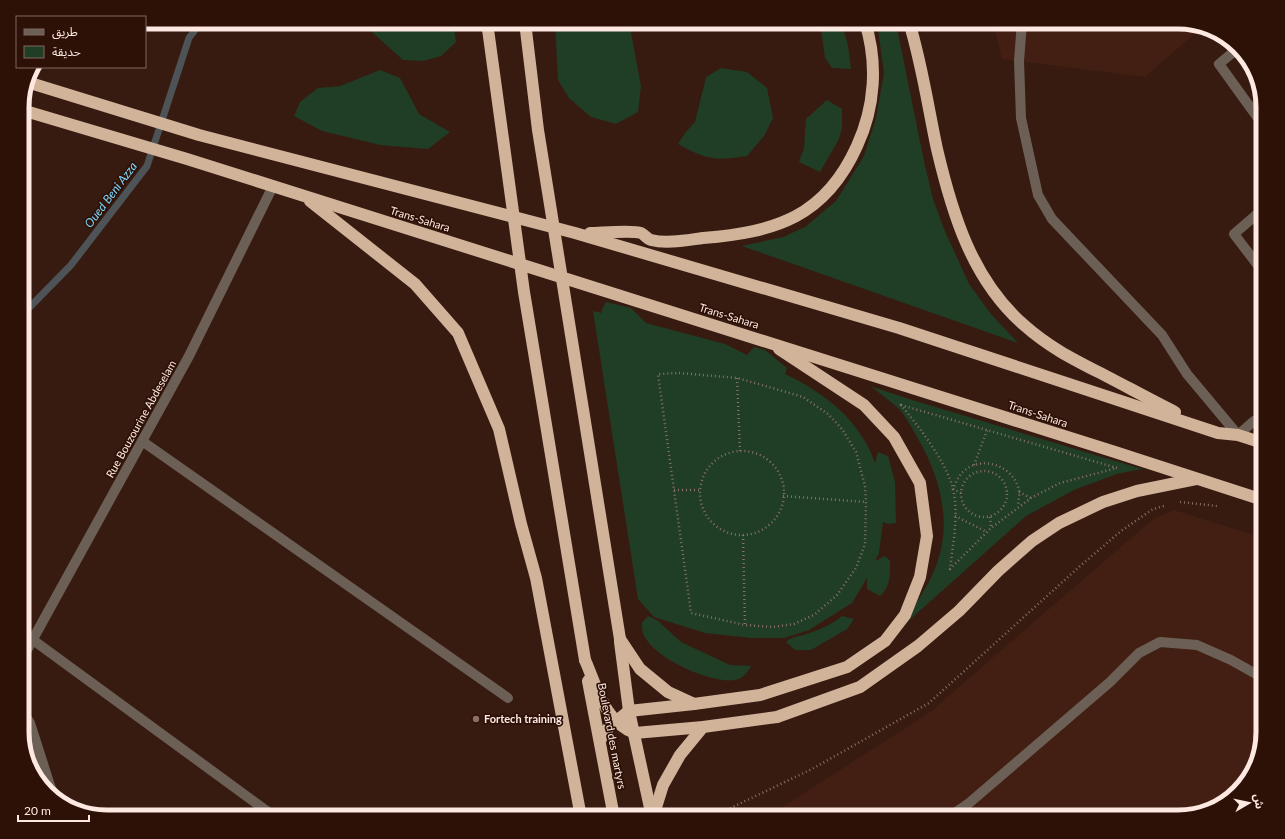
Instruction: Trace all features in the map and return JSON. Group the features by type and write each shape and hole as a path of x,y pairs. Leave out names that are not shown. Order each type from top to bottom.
{"highway":[{"path":"488,29 524,292 585,660 606,709 614,721 626,730 635,733 703,727 777,717 860,687 918,646 959,611 998,571 1032,541 1059,523 1103,502 1137,491 1197,479"},
{"name":"Boulevard des martyrs","path":"526,29 544,169 620,639 630,710 652,810"},
{"path":"575,233 641,233 650,240 667,241 716,237 758,231 791,219 805,212 836,184 855,152 863,134 874,76 873,52 867,29"},
{"path":"911,29 917,45 937,149 956,219 966,246 986,280 1023,325 1075,362 1218,433"},
{"path":"33,84 199,135 575,233 899,328 1218,433 1238,435 1256,441"},
{"name":"Trans-Sahara","path":"29,112 302,195 766,341 1256,498"},
{"path":"302,195 415,284 458,333 499,429 521,524 536,578 580,810"},
{"path":"600,740 614,721 630,710 694,704 760,695 847,667 885,641 905,615 920,576 927,536 920,482 894,438 864,405 766,341"},
{"path":"620,639 640,669 668,692 694,704"},
{"name":"Boulevard des martyrs","path":"585,660 613,810"},
{"path":"655,810 663,785 680,755 703,727"}],"street":[{"path":"1021,29 1019,61 1021,118 1038,195 1052,219 1162,335 1187,374 1238,435 1256,424"},
{"path":"1233,52 1219,64 1256,116"},
{"name":"Rue Bouzourine Abdeselam","path":"29,647 189,356 273,186"},
{"path":"1256,215 1234,234 1256,263"},
{"path":"142,441 508,698"},
{"path":"33,640 265,810"},
{"path":"959,810 1104,687 1139,653 1160,642 1197,645 1231,660 1256,674"},
{"path":"29,722 50,785"}],"path":[{"path":"679,373 737,378 803,397 828,414 842,429 856,452 865,486 865,544 856,568 837,595 814,615 794,624 773,627 745,625 691,614 658,374 679,373"},
{"path":"737,378 740,451"},
{"path":"901,405 988,430 1117,468 1060,483 1031,498 1018,506 991,528 950,569 955,516 953,489 938,457 916,422 901,405"},
{"path":"974,465 988,430"},
{"path":"740,451 755,452 772,463 782,481 783,496 780,511 767,527 758,532 743,535 728,533 711,522 701,504 700,490 703,474 708,466 725,454 740,451"},
{"path":"953,489 957,479 964,471 974,465 984,463 1003,468 1010,474 1016,482 1019,492 1018,506"},
{"path":"986,470 995,473 1002,479 1007,488 1005,506 999,513 990,517 973,515 966,509 962,502 961,493 966,480 976,472 986,470"},
{"path":"953,489 961,493"},
{"path":"674,490 700,490"},
{"path":"1019,492 1031,498"},
{"path":"783,496 866,502"},
{"path":"1178,502 1221,506"},
{"path":"727,810 812,769 929,704 1078,567 1121,531 1153,509 1166,506"},
{"path":"955,516 987,532"},
{"path":"990,517 991,528"},
{"path":"743,535 745,625"}],"shaded area":[{"path":"995,29 1183,29 1197,32 1145,77 1002,59"},
{"path":"1174,510 1256,536 1255,742 1250,762 1243,775 1237,783 1229,783 1229,791 1212,802 1198,807 1178,810 778,810 930,712 1153,519"}],"green space":[{"path":"367,29 454,29 456,42 441,56 423,61 403,60"},
{"path":"555,29 630,29 641,86 638,112 616,124 591,117 569,98 558,80"},
{"path":"821,29 843,29 848,45 851,69 832,68 825,58"},
{"path":"878,29 896,29 925,166 933,199 944,229 969,284 991,314 1018,343 742,246 783,237 805,227 836,201 864,156 876,118 884,73"},
{"path":"721,68 747,72 767,88 773,118 764,136 747,156 718,159 711,158 696,153 678,144 695,122 706,77"},
{"path":"380,70 400,78 419,114 450,132 428,149 380,145 322,131 294,116 300,102 318,88 340,86"},
{"path":"827,100 842,109 842,128 839,139 820,172 799,162 804,148 806,119"},
{"path":"606,302 631,308 646,323 725,344 747,355 754,347 765,350 787,368 785,374 827,399 850,421 860,434 875,463 878,452 888,456 895,482 896,523 888,524 883,522 879,553 875,561 885,556 890,561 890,571 888,584 880,596 867,589 867,578 852,603 809,630 784,638 751,638 705,633 654,617 638,599 593,311 602,313 601,311"},
{"path":"870,386 1142,469 1117,474 1074,490 1026,516 897,631 923,592 936,566 941,549 944,516 938,483 925,452 913,430 901,411"},
{"path":"648,616 658,621 681,642 730,665 751,666 744,675 735,680 712,678 684,668 659,652 650,644 643,634 642,623"},
{"path":"842,616 854,619 847,629 811,650 795,650 786,642 793,638 825,627"}],"waterway":[{"name":"Oued Beni Azza","path":"29,308 71,265 147,166 189,38 196,29"}],"place":[{"name":"Fortech training","path":"476,719"}]}
